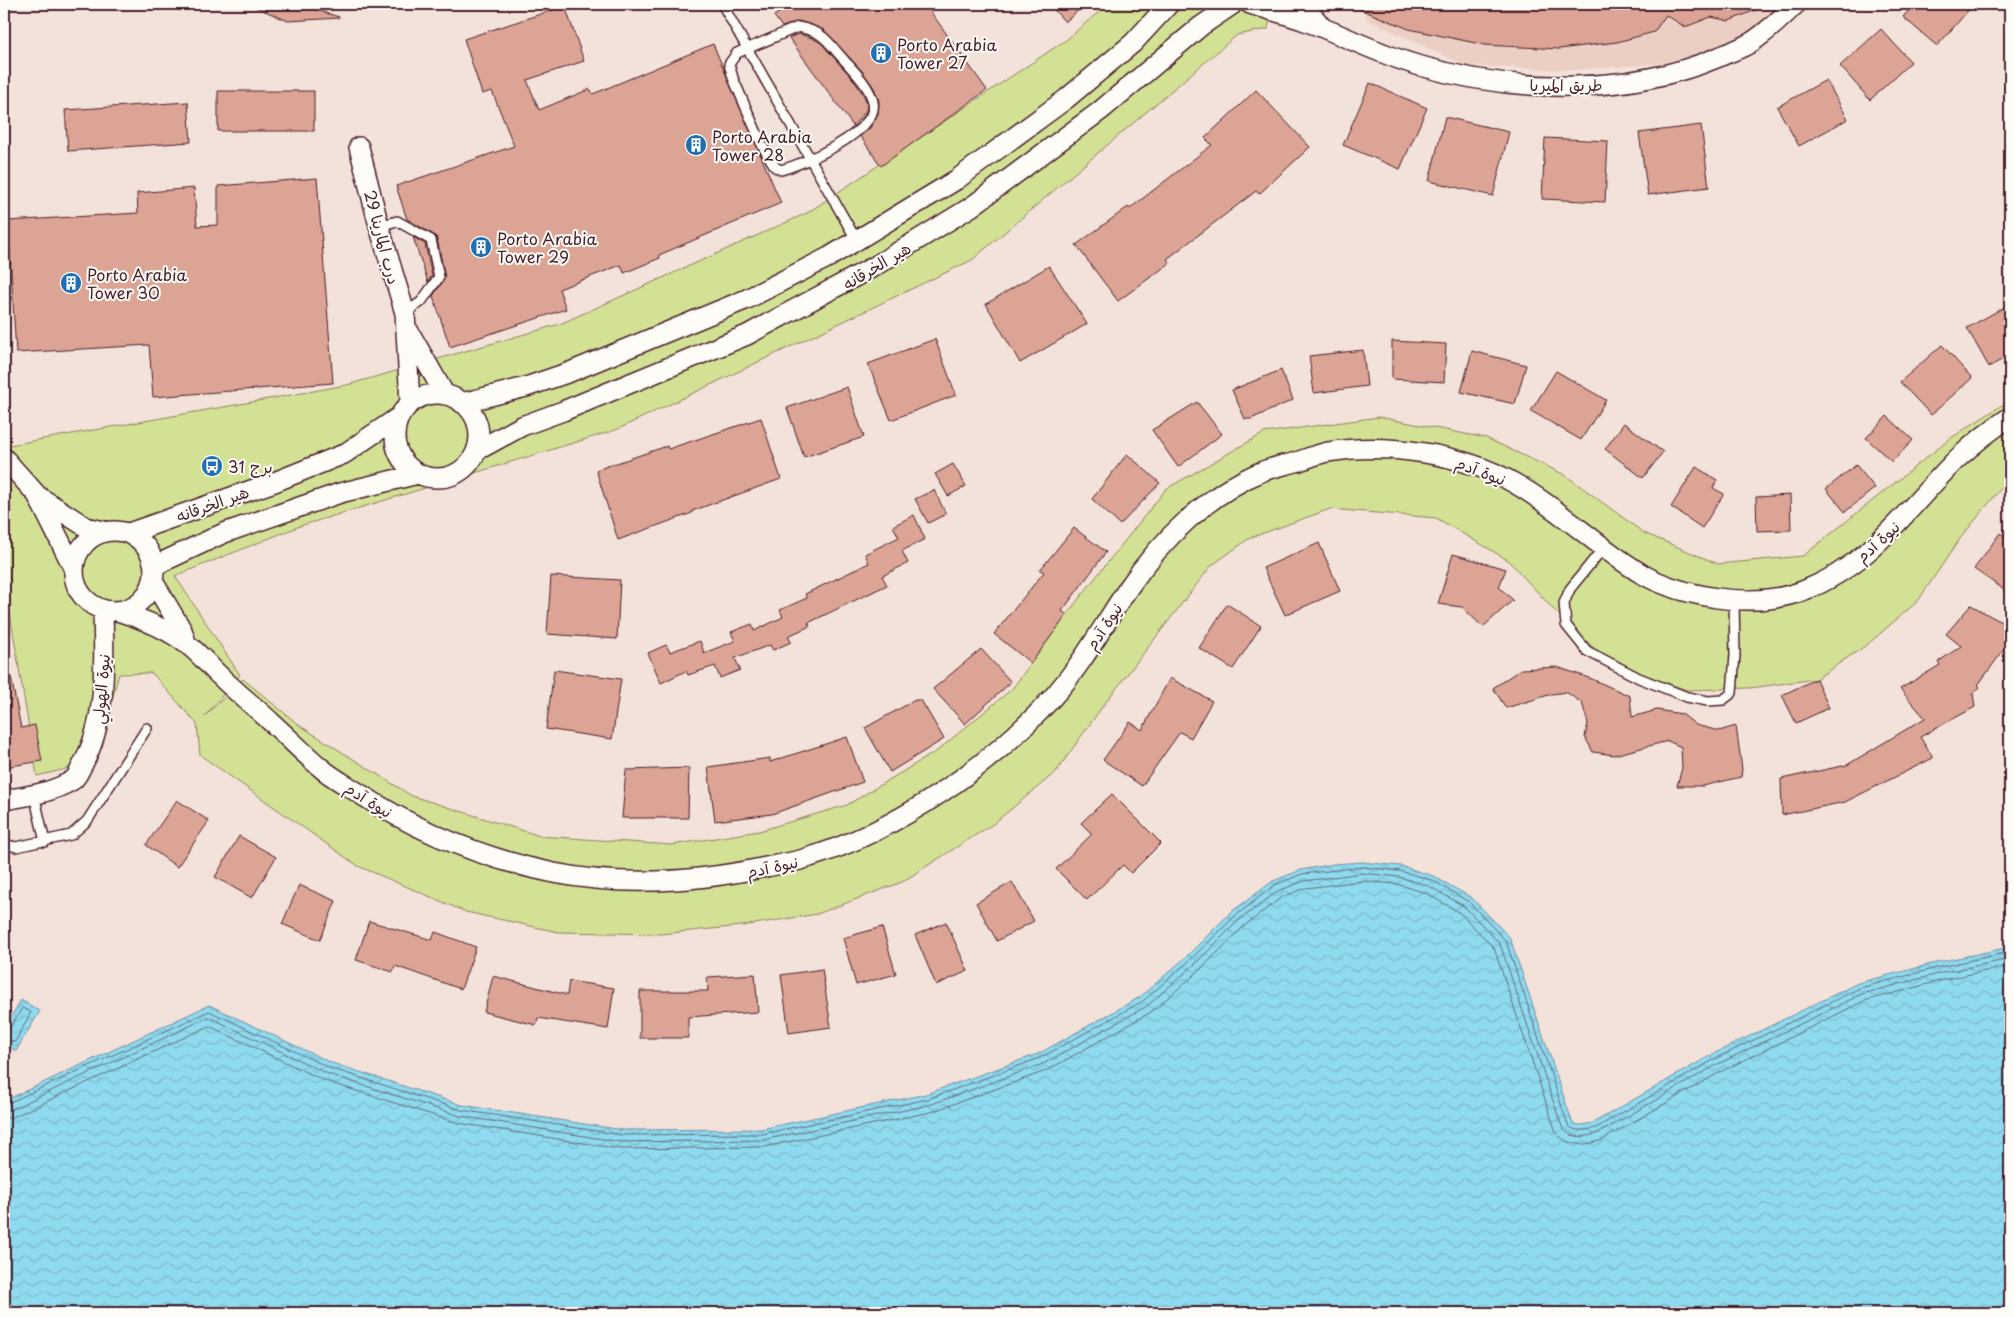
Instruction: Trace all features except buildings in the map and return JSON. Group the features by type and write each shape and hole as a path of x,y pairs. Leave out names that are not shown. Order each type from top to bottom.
{"street":[{"name":"هير الخرقانه","path":"454,399 526,387 570,372 747,299 829,258 956,180 1066,99 1133,43 1169,4"},
{"name":"هير الخرقانه","path":"476,451 522,426 747,335 875,266 971,207 1100,111 1201,26 1239,4"},
{"name":"طريق الميريا","path":"1239,4 1298,18 1368,49 1417,65 1454,74 1491,81 1538,86 1597,86 1670,73 1708,61 1750,43 1796,4"},
{"name":"طريق الميريا","path":"1303,4 1322,28"},
{"name":"درب المارينا 29","path":"360,147 405,320 405,410"},
{"name":"درب المارينا 29","path":"405,320 454,399"},
{"path":"433,394 454,399 472,412 477,424 479,438 476,451 469,463 459,472 446,478 431,478 418,474 404,463 396,449 394,432 405,410 421,397 433,394"},
{"name":"هير الخرقانه","path":"129,533 277,481 344,454 405,410"},
{"name":"نيوة آدم","path":"110,610 141,619 186,642 222,678 323,770 377,805 430,834 486,855 553,873 610,880 663,882 736,874 810,857 864,836 904,814 975,770 1016,734 1054,696 1094,641 1132,582 1167,538 1209,502 1262,472 1329,452 1373,450 1424,452 1470,463 1510,480 1553,508 1646,576 1688,594 1734,600 1773,599 1806,590 1843,571 1879,543 1960,456 2010,418"},
{"path":"4,458 38,496 86,527 129,533 146,546 154,573 149,590 136,604 127,609 110,610 90,604 80,594 74,581 73,567 76,554 83,544 93,536 104,531"},
{"name":"هير الخرقانه","path":"154,573 224,533 340,493 418,474"},
{"path":"38,496 73,567"},
{"name":"نيوة آدم","path":"154,573 186,642"},
{"name":"نيوة الهولي","path":"4,800 54,789 75,778 88,755 95,735 102,699 110,610"}],"lane":[{"path":"722,4 857,241"},
{"path":"798,26 822,34 867,89 873,102 874,112 866,124 811,160 781,170 775,167 733,78 729,64 737,53 747,48 798,26"},
{"path":"379,226 397,221 432,240 439,276 421,302 405,320"},
{"path":"1604,547 1570,589 1564,603 1566,625 1587,651 1647,681 1687,697 1708,701 1723,700 1732,693 1735,655 1734,600"},
{"path":"4,844 16,848 71,835 87,821 148,728"},
{"path":"34,794 45,842"}],"shaded area":[{"path":"1360,4 1812,4 1799,16 1727,48 1656,64 1573,70 1466,66 1368,20"}],"green space":[{"path":"1108,4 1272,4 1268,29 1237,35 972,260 616,430 300,526 175,576 240,675 204,717 243,679 299,725 412,796 540,836 672,845 759,831 847,805 937,751 1012,689 1077,601 1166,489 1264,433 1379,417 1486,438 1565,475 1644,533 1718,564 1803,556 1951,438 2010,400 2010,480 2006,482 1959,540 1918,601 1868,644 1816,679 1750,688 1687,690 1608,662 1553,609 1508,560 1436,518 1330,509 1250,538 1211,566 1102,707 1056,772 993,824 902,882 817,914 742,926 660,934 558,932 466,912 358,866 200,755 197,724 152,673 119,674 95,762 37,776 4,578 4,446 347,385 560,324 807,213 1066,40"}],"water":[{"path":"1362,862 1401,866 1433,876 1472,898 1510,938 1573,1124 1593,1123 1713,1054 1858,983 1943,961 2010,947 2010,1313 4,1313 4,1101 209,1005 332,1063 462,1105 623,1130 761,1129 926,1094 1038,1054 1140,997 1186,957 1230,913 1273,881 1301,870 1334,864"},
{"path":"21,1000 40,1011 16,1051 4,1044 4,1029"}],"place":[{"name":"Porto Arabia Tower 27","path":"881,53"},
{"name":"Porto Arabia Tower 28","path":"696,145"},
{"name":"Porto Arabia Tower 29","path":"481,247"},
{"name":"Porto Arabia Tower 30","path":"71,283"},
{"name":"برج 31","path":"212,466"}]}
